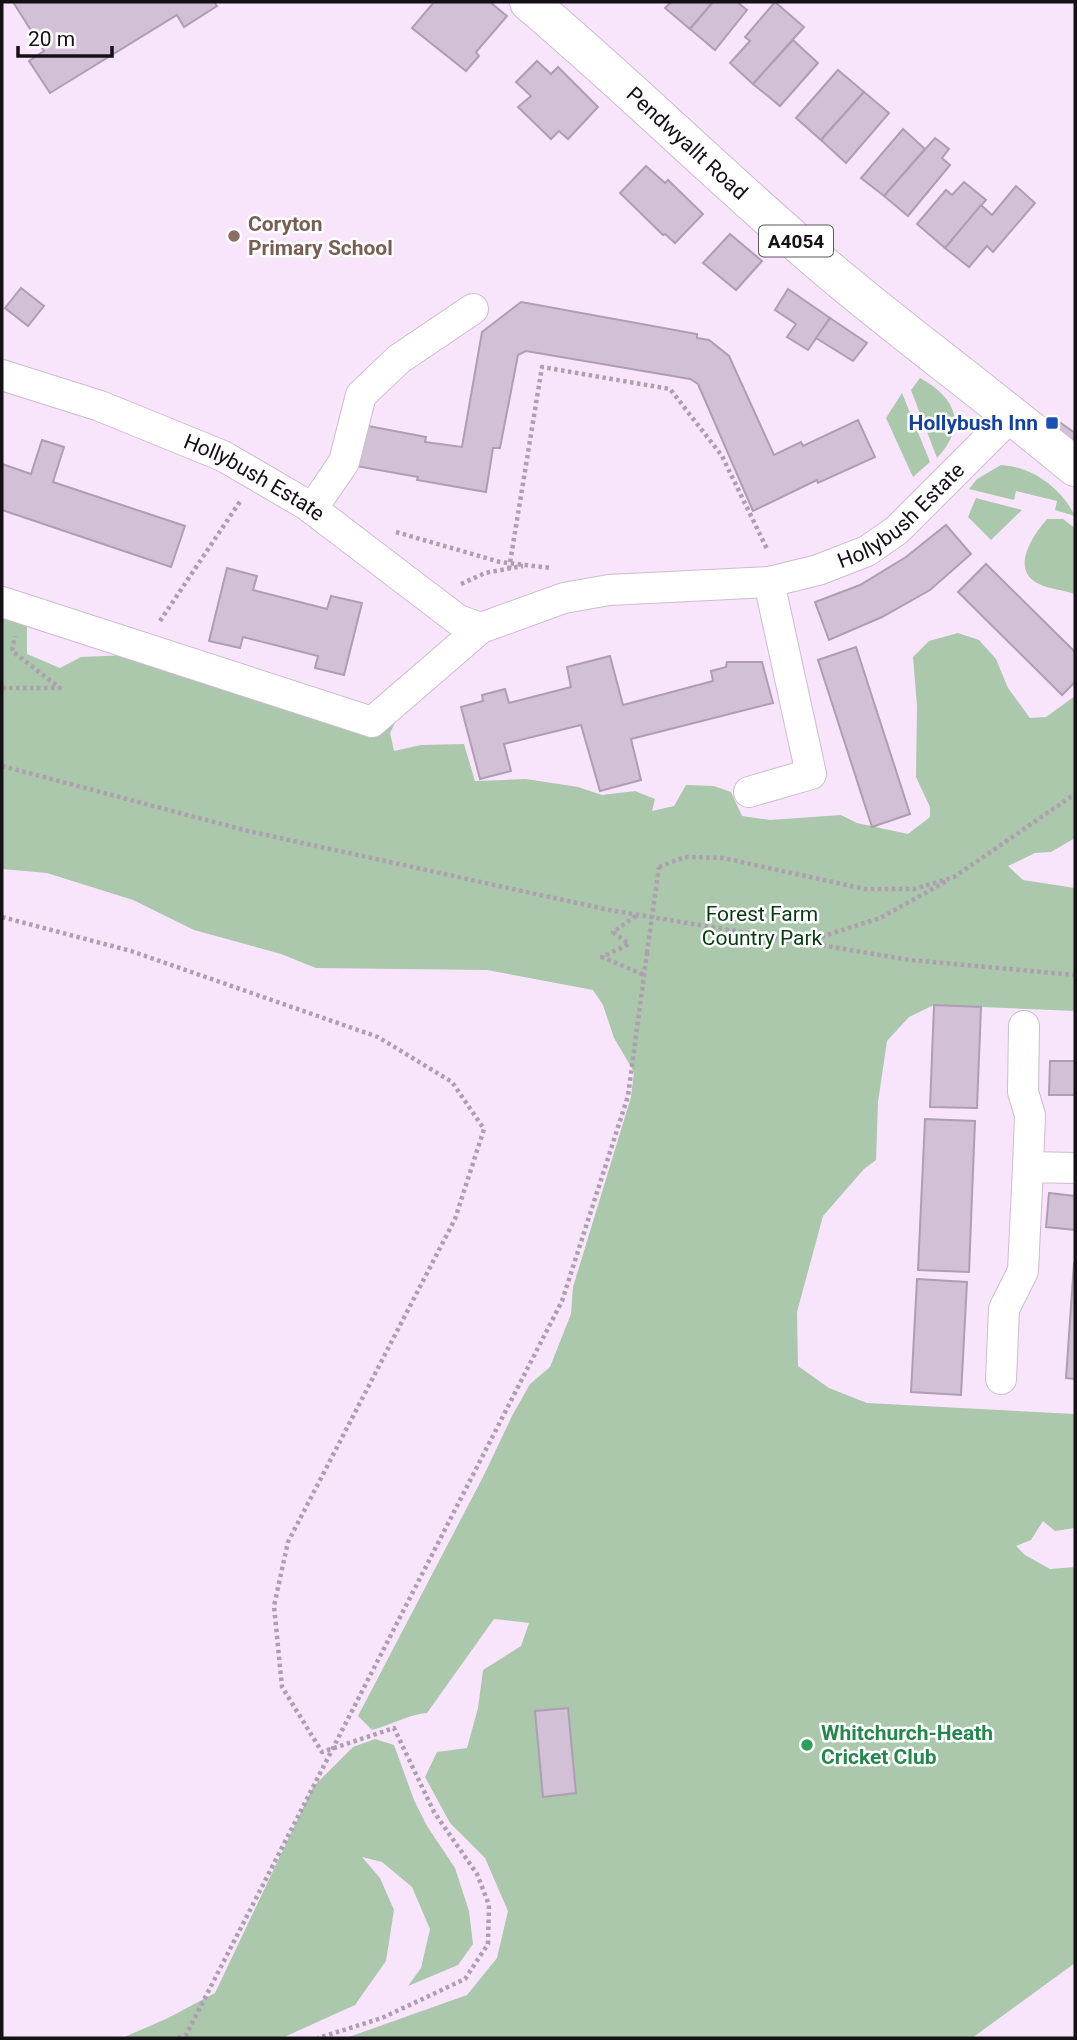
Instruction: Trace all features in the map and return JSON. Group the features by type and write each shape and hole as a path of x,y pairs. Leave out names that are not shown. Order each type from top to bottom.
{"main road":[{"name":"Pendwyallt Road","path":"530,2 831,272 1013,414 1075,467"}],"street":[{"path":"312,509 344,462 361,396 399,359 473,309"},
{"name":"Hollybush Estate","path":"2,375 112,411 223,456 312,509 458,620 481,628"},
{"name":"Hollybush Estate","path":"144,646 372,722 481,628 564,598 609,590 775,580 817,570 867,551 897,530 1013,414"},
{"path":"749,792 811,774 775,580"},
{"path":"11,605 144,646"},
{"path":"1001,1379 1004,1309 1023,1271 1030,1115 1023,1092 1024,1026"},
{"path":"1028,1167 1075,1168"}],"path":[{"path":"509,566 542,367 670,389 722,456 775,580"},
{"path":"144,646 257,476"},
{"path":"342,532 362,523 509,566"},
{"path":"432,599 485,573 509,566 563,569"},
{"path":"2,688 60,688 12,651 11,605"},
{"path":"2,766 248,831 637,915 910,960 1075,975"},
{"path":"805,942 880,918 954,877 1075,794"},
{"path":"178,2038 186,2035 562,1301 628,1096 659,867 685,858 723,858 865,889 914,889 954,877"},
{"path":"637,915 613,932 629,944 603,957 644,975"},
{"path":"2,917 131,951 378,1037 452,1082 484,1129 456,1219 288,1542 274,1606 282,1687 322,1752 394,1728 434,1812 477,1874 489,1905 488,1944 465,1979 382,2018 318,2038"}],"green space":[{"path":"920,378 942,394 954,413 952,434 947,446 937,458 911,390"},
{"path":"902,393 930,462 913,477 886,418"},
{"path":"1001,465 1024,470 1045,481 1062,496 1075,516 1055,510 1057,501 1016,491 1014,500 969,489 977,479"},
{"path":"976,498 1022,510 991,540 968,517"},
{"path":"1047,519 1063,519 1075,528 1075,594 1037,583 1029,577 1025,569 1027,551"},
{"name":"Forest Farm Country Park","path":"2,598 27,625 27,654 60,668 81,657 129,655 363,710 396,721 390,733 394,751 421,745 464,744 475,781 526,779 578,787 602,795 635,791 655,799 652,811 674,806 686,785 714,786 731,792 742,816 770,820 841,815 857,823 908,834 930,817 930,807 916,777 917,706 913,657 929,641 958,633 979,640 996,659 1008,688 1030,718 1046,717 1075,696 1075,838 1051,852 1035,853 1008,866 1023,880 1075,888 1075,1011 934,1005 909,1017 887,1041 878,1102 876,1160 864,1169 823,1216 797,1312 798,1366 829,1388 867,1403 1075,1414 1075,1528 1055,1531 1043,1521 1031,1540 1016,1546 1025,1555 1050,1569 1075,1567 1075,1963 972,2038 346,2038 467,1995 497,1958 508,1911 485,1858 450,1823 425,1777 437,1752 467,1748 478,1708 483,1670 521,1646 529,1623 494,1619 427,1713 372,1730 358,1716 512,1416 530,1384 550,1367 571,1314 573,1287 631,1097 634,1072 614,1038 603,1005 593,990 487,970 316,968 281,954 194,930 133,900 47,873 2,869"},
{"path":"375,1739 394,1745 414,1800 427,1826 455,1868 469,1911 473,1944 458,1965 408,1986 421,1968 430,1929 412,1887 382,1862 362,1857 380,1878 394,1910 386,1961 355,2005 282,2038 122,2038 215,1993 313,1787 353,1747"}],"building":[{"path":"13,2 214,2 217,6 184,27 177,15 50,93 29,61 44,51"},
{"path":"434,2 490,2 507,16 476,52 479,56 466,71 412,28"},
{"path":"671,2 713,2 690,29 665,8"},
{"path":"713,2 737,2 747,10 715,50 690,29"},
{"path":"775,2 804,27 753,84 730,63 750,41 745,37"},
{"path":"793,40 818,63 780,106 753,84"},
{"path":"537,61 551,74 558,67 598,107 568,139 559,131 551,139 518,107 531,96 516,82"},
{"path":"838,70 864,92 821,140 796,118"},
{"path":"864,92 889,113 846,163 821,140"},
{"path":"903,129 925,149 884,196 861,178"},
{"path":"935,138 949,149 942,158 950,165 908,216 884,196"},
{"path":"646,166 665,183 668,180 703,214 675,243 663,235 620,193"},
{"path":"964,182 986,200 945,248 917,224 946,190 952,195"},
{"path":"1016,186 1035,203 993,252 987,246 969,267 945,248 981,205 992,215"},
{"path":"730,234 762,261 736,290 703,263"},
{"path":"21,288 44,306 28,326 5,308"},
{"path":"788,289 830,318 808,350 787,337 796,324 775,310"},
{"path":"521,302 697,334 697,338 709,340 729,356 774,455 801,442 803,446 858,420 875,457 818,483 817,480 753,511 698,384 690,379 526,351 518,355 500,448 493,448 486,492 356,466 363,425 426,437 425,442 462,447 482,332"},
{"path":"830,318 867,343 853,361 816,338"},
{"path":"1058,421 1075,433 1073,442 1053,427"},
{"path":"42,440 64,447 53,482 185,526 171,567 2,510 2,464 31,474"},
{"path":"946,525 971,554 930,590 882,617 829,640 815,602 860,585 906,557"},
{"path":"986,564 1075,652 1075,682 1062,695 958,592"},
{"path":"227,568 257,576 253,590 327,609 331,596 362,603 344,675 315,668 318,656 243,637 240,648 209,641"},
{"path":"856,647 910,814 872,827 818,660"},
{"path":"610,656 623,705 713,681 711,671 726,667 727,662 762,662 773,703 631,739 641,780 600,791 581,725 504,744 511,771 480,779 461,707 483,701 482,695 505,689 509,703 571,687 567,667"},
{"path":"934,1005 981,1007 977,1108 930,1107"},
{"path":"1050,1061 1075,1061 1075,1095 1049,1095"},
{"path":"925,1119 975,1121 969,1272 918,1270"},
{"path":"1049,1193 1075,1196 1075,1230 1046,1227"},
{"path":"1075,1263 1075,1379 1066,1378"},
{"path":"917,1279 967,1282 961,1395 911,1392"},
{"path":"568,1708 576,1793 543,1797 535,1711"}],"place":[{"name":"Coryton Primary School","path":"234,236"},
{"name":"Hollybush Inn","path":"1052,423"},
{"name":"Whitchurch-Heath Cricket Club","path":"807,1745"}]}
